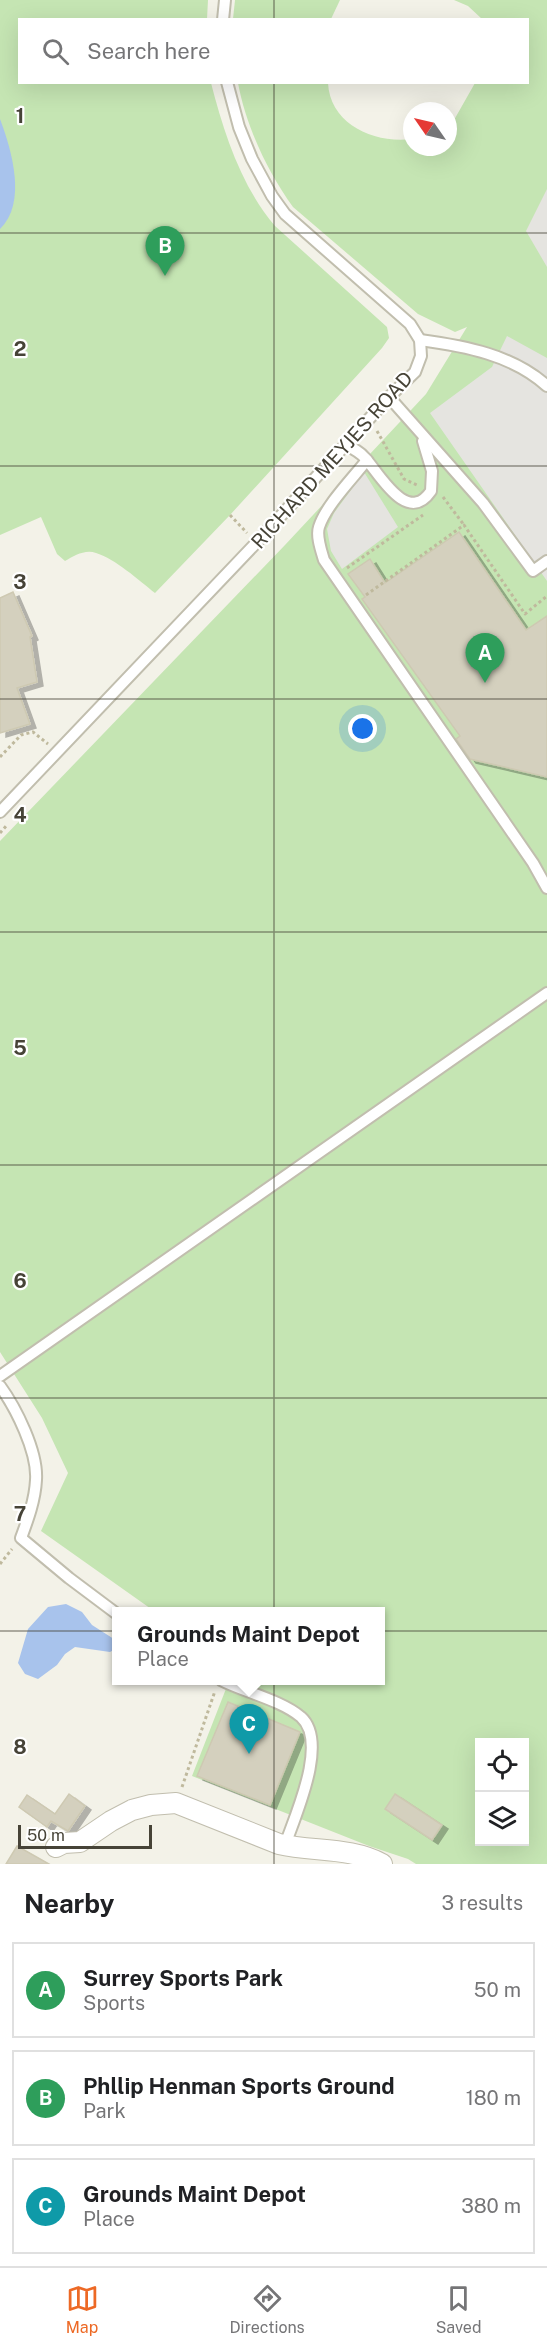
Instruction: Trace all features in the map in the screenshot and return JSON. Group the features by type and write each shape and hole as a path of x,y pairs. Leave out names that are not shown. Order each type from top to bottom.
{"street":[{"path":"56,1847 64,1843 80,1842 132,1810 151,1805 177,1803 290,1852 359,1855 382,1864"}],"lane":[{"path":"223,18 225,0"},
{"path":"228,84 239,127 252,159 272,196 285,214 410,324 420,340 478,350 503,359 547,386"},
{"name":"RICHARD MEYJES ROAD","path":"0,812 258,542 389,397 415,372 421,356 420,340"},
{"path":"389,397 483,503 532,571 547,561"},
{"path":"346,445 358,451 367,460 389,491 400,498 421,501 428,496 433,481 426,445 414,426"},
{"path":"367,460 328,509 318,528 319,545 324,560 535,865 547,888"},
{"path":"0,1376 547,993"},
{"path":"0,1386 10,1399 32,1454 36,1478 32,1508 21,1538 112,1610"},
{"path":"231,1685 279,1705 300,1717 311,1732 308,1779 290,1852"}],"path":[{"path":"377,431 404,479 417,485"},
{"path":"436,506 444,498 525,614 547,596"},
{"path":"338,575 426,513"},
{"path":"230,515 250,535"},
{"path":"357,601 464,525"},
{"path":"0,757 21,735 33,732 52,747"},
{"path":"0,1564 21,1538"},
{"path":"177,1803 217,1685"}],"green space":[{"path":"0,0 208,0 207,18 18,18 18,84 211,84 235,158 252,194 263,210 275,226 387,327 389,338 230,515 155,593 119,565 96,553 84,552 65,561 57,554 41,517 0,535"},
{"path":"235,0 340,0 331,18 233,18"},
{"path":"454,0 547,0 547,1864 416,1864 192,1776 227,1685 385,1685 385,1607 148,1607 41,1531 68,1473 42,1418 0,1352 0,841 285,545 426,394 467,327 455,332 418,314 293,207 259,148 246,115 238,84 328,84 337,110 345,120 369,134 403,140 403,156 457,156 457,115 474,84 529,84 529,18 481,18 468,6"}],"shaded area":[{"path":"547,189 547,267 526,231"},
{"path":"507,336 547,358 547,581 430,413 492,367"},
{"path":"364,472 398,527 342,569 331,551 327,529 334,513"}],"water":[{"path":"0,119 9,146 15,176 15,191 8,218 0,229"},
{"path":"66,1604 82,1612 92,1625 112,1638 112,1651 75,1647 65,1654 57,1665 38,1679 25,1674 18,1663 28,1629 48,1607"}],"building":[{"path":"459,532 526,630 547,616 547,777 470,759 456,739 460,736 362,599 365,597 348,574 370,559 385,583"},
{"path":"13,592 32,636 30,637 37,682 17,688 30,724 0,733 0,598"},
{"path":"228,1702 300,1732 270,1805 197,1776"},
{"path":"69,1794 85,1806 68,1831 51,1821 47,1827 19,1807 27,1795 55,1814"},
{"path":"395,1794 442,1825 432,1840 385,1809"},
{"path":"17,1846 49,1864 6,1864"}],"place":[{"name":"Phllip Henman Sports Ground","path":"165,276"},
{"name":"Surrey Sports Park","path":"485,683"},
{"name":"Grounds Maint Depot","path":"249,1754"}]}
